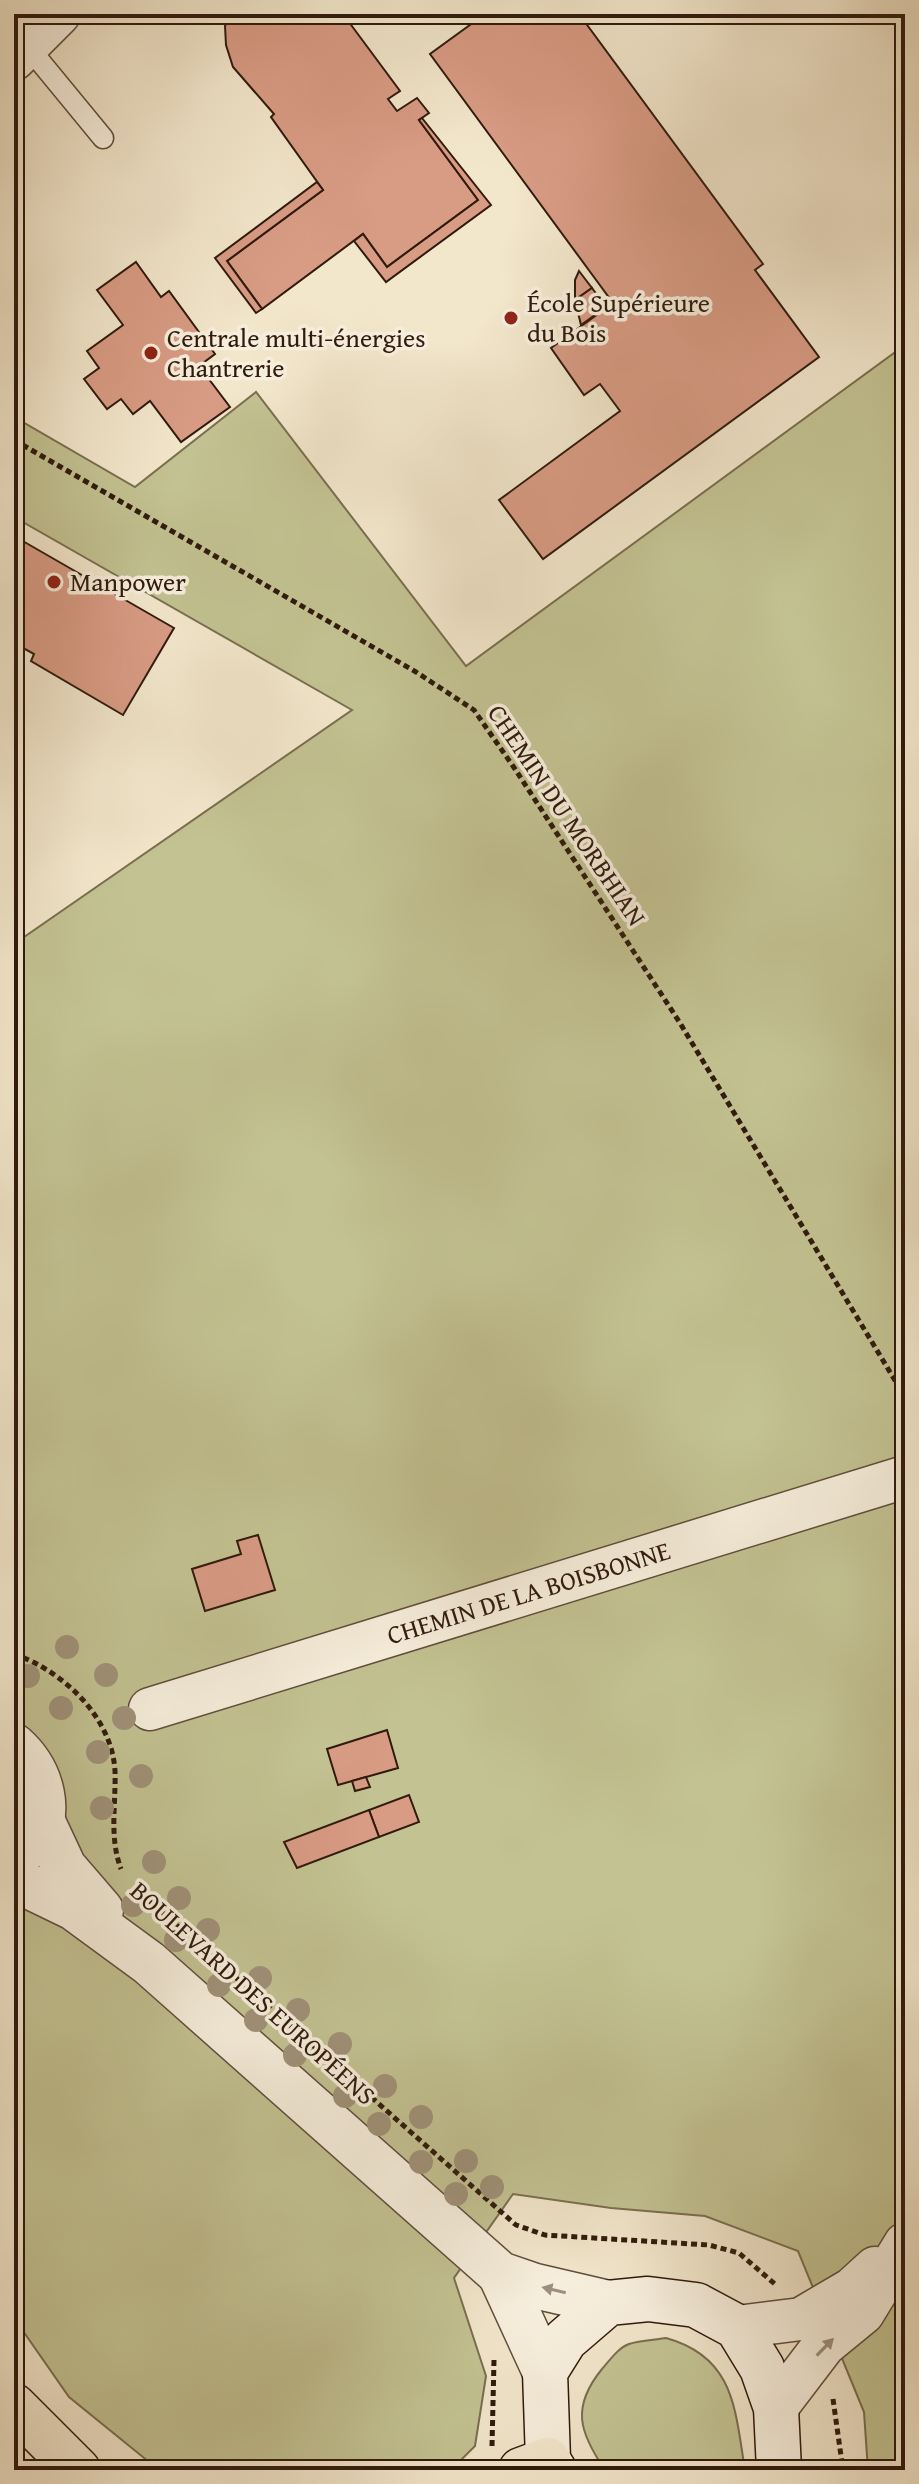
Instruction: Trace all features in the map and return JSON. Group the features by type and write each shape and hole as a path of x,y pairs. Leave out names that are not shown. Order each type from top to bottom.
{"highway":[{"path":"14,2406 78,2470"}],"street":[{"path":"22,54 59,14"},
{"name":"CHEMIN DE LA BOISBONNE","path":"150,1709 905,1477"},
{"path":"14,1746 34,1766 43,1792 42,1820 33,1842 14,1862"},
{"name":"BOULEVARD DES EUROPÉENS","path":"42,1820 64,1867 149,1963"},
{"name":"BOULEVARD DES EUROPÉENS","path":"14,1879 74,1908 149,1963 500,2274 535,2286 608,2303 648,2299 696,2305 737,2327"},
{"path":"779,2470 776,2408 762,2368 737,2327 801,2319 852,2289 905,2242"},
{"path":"776,2408 824,2345 863,2313 905,2242"},
{"name":"BOULEVARD DES EUROPÉENS","path":"500,2274 545,2372"},
{"path":"541,2467 545,2372 565,2340 608,2303"}],"lane":[{"path":"22,54 103,138"}],"path":[{"name":"CHEMIN DU MORBHIAN","path":"14,440 416,672 474,710 672,1010 905,1397"},
{"name":"BOULEVARD DES EUROPÉENS","path":"14,1654 53,1673 80,1697 106,1731 115,1766 113,1847 125,1880"},
{"name":"BOULEVARD DES EUROPÉENS","path":"134,1889 516,2225 545,2235 709,2245 739,2253 771,2278 801,2319"}],"shaded area":[{"path":"905,345 905,2470 868,2470 864,2412 798,2251 705,2216 611,2208 513,2194 454,2278 486,2376 475,2446 451,2470 167,2470 149,2462 69,2397 14,2318 14,944 352,710 14,517 14,417 135,487 256,392 466,666"},
{"path":"666,2338 689,2347 706,2358 719,2372 734,2407 745,2470 605,2470 596,2456 582,2420 582,2408 592,2383 611,2358 625,2346"}],"building":[{"path":"230,14 343,14 400,91 388,99 397,111 417,98 429,113 419,120 478,200 387,267 363,234 262,309 227,261 323,190 271,117 274,114 233,67 226,45 225,26"},
{"name":"École Supérieure du Bois","path":"485,14 579,14 763,264 755,270 819,357 543,559 499,500 620,411 600,384 584,395 551,348 613,303 430,54"},
{"path":"422,118 491,205 386,282 354,241 363,234 387,267 478,200 419,120"},
{"path":"317,182 323,190 227,261 262,309 256,313 215,258"},
{"name":"Centrale multi-énergies Chantrerie","path":"136,262 161,297 169,291 215,354 199,366 230,407 181,442 150,401 133,414 121,399 107,409 84,379 99,368 87,351 123,325 97,290"},
{"path":"579,271 592,288 575,300 575,280"},
{"path":"592,288 606,307 581,325 575,300"},
{"name":"Manpower","path":"14,536 174,628 123,715 31,661 34,654 14,643"},
{"path":"258,1535 275,1590 205,1611 192,1569 241,1554 237,1541"},
{"path":"387,1730 398,1768 338,1785 327,1749"},
{"path":"366,1777 370,1787 355,1791 352,1781"},
{"path":"409,1795 419,1822 379,1837 369,1810"},
{"path":"369,1810 379,1837 297,1868 284,1842"}],"place":[{"name":"École Supérieure du Bois","path":"511,318"},
{"name":"Centrale multi-énergies Chantrerie","path":"151,353"},
{"name":"Manpower","path":"54,582"}]}
